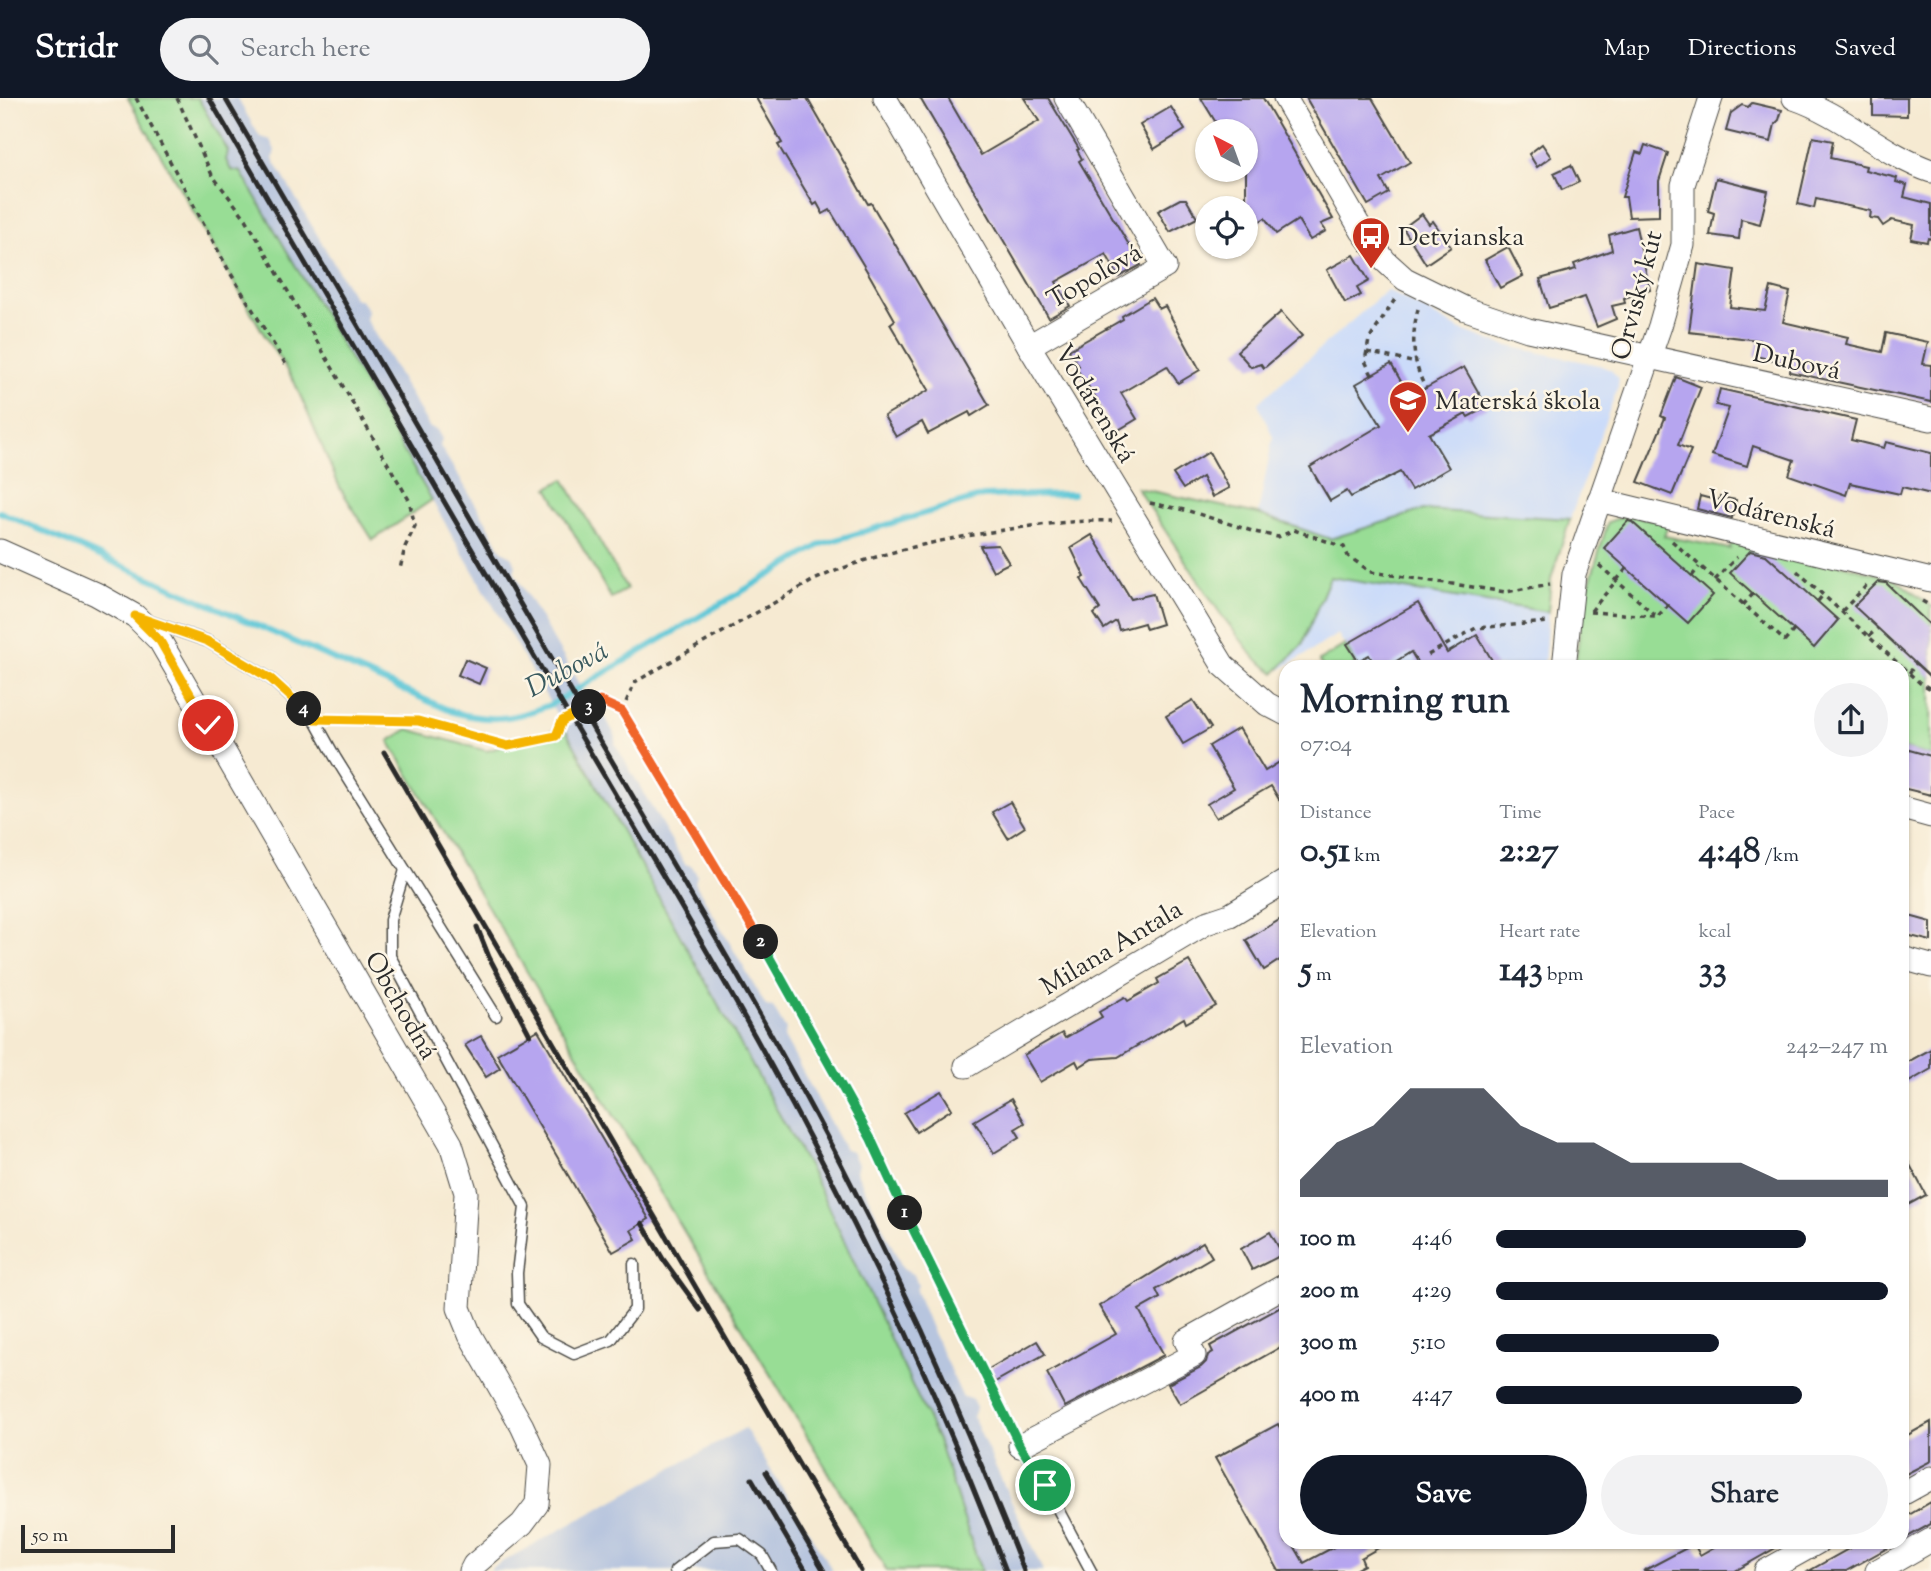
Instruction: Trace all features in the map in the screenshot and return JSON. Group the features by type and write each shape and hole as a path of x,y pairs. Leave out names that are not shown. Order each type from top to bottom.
{"street":[{"name":"Vodárenská","path":"885,98 1029,346 1223,665 1267,704 1279,710"},
{"name":"Topoľová","path":"1029,346 1165,267 1066,98"},
{"path":"1285,98 1362,231 1385,261 1405,279 1466,309 1516,326 1651,358"},
{"name":"Orviský kút","path":"1565,660 1574,574 1651,358 1683,244 1683,185 1711,98"},
{"path":"1794,98 1825,110 1914,165 1931,171"},
{"name":"Dubová","path":"1651,358 1931,419"},
{"name":"Vodárenská","path":"1599,500 1931,580"},
{"name":"Obchodná","path":"0,551 96,594 135,616 160,641 451,1144 466,1193 459,1308 470,1335 522,1426 540,1465 537,1504 522,1524 474,1565 471,1571"},
{"path":"1909,810 1931,816"},
{"name":"Milana Antala","path":"966,1066 1206,923 1230,915 1279,885"},
{"path":"1909,960 1931,966"},
{"path":"1020,1446 1194,1355 1186,1341 1279,1289"},
{"path":"1909,1490 1931,1478"},
{"path":"1877,1571 1931,1540"},
{"path":"1766,1571 1805,1549"}],"lane":[{"path":"135,616 207,641 271,679 314,719 496,1016"},
{"path":"405,870 390,920 390,956 525,1207 517,1273 518,1304 541,1337 574,1354 611,1340 635,1309 634,1264"},
{"path":"1020,1446 1045,1485 1091,1571"},
{"path":"675,1571 714,1541 740,1539 762,1555 771,1571"}],"path":[{"path":"136,98 228,269 288,368"},
{"path":"177,98 212,175 246,219 409,500 415,526 405,547 400,569"},
{"path":"1372,374 1365,360 1369,340 1400,292"},
{"path":"1419,303 1413,327 1418,375 1426,388"},
{"path":"1367,352 1416,363"},
{"path":"1146,502 1189,511 1278,537 1294,530 1344,547 1348,556 1371,572 1506,592 1540,588 1558,582"},
{"path":"622,711 635,682 814,580 837,570 895,550 985,533 1076,520 1116,521"},
{"path":"1672,541 1785,641 1794,630"},
{"path":"1715,580 1737,557"},
{"path":"1593,567 1595,561 1657,617"},
{"path":"1692,576 1700,566"},
{"path":"1590,612 1627,568"},
{"path":"1795,569 1895,660"},
{"path":"1744,604 1753,594"},
{"path":"1818,601 1823,595"},
{"path":"1657,617 1668,605"},
{"path":"1582,612 1657,617"},
{"path":"1428,655 1476,628 1552,622"},
{"path":"1869,636 1878,628"},
{"path":"1916,664 1909,673 1931,690"},
{"path":"314,719 418,721 508,746 556,736 562,721 600,701 622,711 744,911 871,1139 1020,1446"}],"shaded area":[{"path":"198,98 237,98 260,137 270,140 275,150 273,159 354,298 361,300 368,311 366,319 430,428 437,430 442,439 440,446 502,551 511,556 516,565 514,572 597,715 605,717 616,737 615,744 685,864 692,866 697,875 695,883 766,1006 773,1007 786,1030 784,1037 845,1150 852,1152 858,1164 856,1171 903,1269 914,1275 918,1284 916,1291 930,1326 962,1396 972,1400 976,1408 973,1417 1043,1571 981,1571 938,1440 813,1175 564,727 241,173 231,170"},
{"path":"1387,290 1461,330 1503,345 1599,365 1611,370 1618,378 1618,386 1570,519 1423,510 1330,539 1258,514 1273,437 1258,403"},
{"path":"1330,577 1548,612 1545,660 1354,660 1338,634 1296,660 1288,660 1302,645"},
{"path":"745,1428 833,1571 491,1571 491,1568"}],"green space":[{"path":"128,98 198,98 228,151 226,160 231,170 241,172 432,500 373,540 340,488 294,381 269,343"},
{"path":"564,479 627,589 611,598 548,488"},
{"path":"1137,488 1258,514 1330,539 1423,510 1570,519 1551,579 1548,612 1330,577 1302,645 1288,660 1279,660 1279,669 1275,673 1255,658 1220,613"},
{"path":"1627,515 1669,523 1664,536 1730,549 1733,535 1895,579 1931,606 1931,756 1909,750 1909,660 1576,660 1583,605 1608,522"},
{"path":"1345,645 1354,660 1321,660"},
{"path":"564,727 813,1175 938,1440 981,1571 887,1571 389,741 408,729 487,751"}],"building":[{"path":"756,98 807,98 989,405 971,416 969,412 928,434 922,422 896,437 884,416 929,390 890,324 895,320 870,276 830,210 823,214 817,203 814,205 778,145 782,143"},
{"path":"920,98 948,98 981,155 1039,121 1024,98 1048,98 1079,149 1077,150 1082,159 1079,161 1141,265 1119,277 1106,254 1056,282 1070,306 1049,318"},
{"path":"1201,98 1263,98 1333,219 1321,224 1326,231 1310,240 1298,220 1276,234 1265,218 1258,222 1258,196 1246,196 1246,182 1258,182 1258,119 1214,119"},
{"path":"1306,98 1372,98 1410,162 1381,179 1389,193 1368,205"},
{"path":"1873,98 1907,98 1907,116 1873,115"},
{"path":"1752,103 1782,110 1771,142 1726,131 1731,113 1742,105 1748,107"},
{"path":"1171,107 1185,130 1154,149 1140,125"},
{"path":"1813,137 1833,141 1830,158 1866,166 1865,170 1897,178 1896,182 1907,185 1904,197 1931,204 1931,239 1928,238 1927,242 1911,239 1914,225 1892,220 1883,226 1878,219 1870,218 1871,211 1816,199 1814,208 1798,204"},
{"path":"1542,144 1551,157 1537,167 1529,154"},
{"path":"1645,145 1668,153 1659,181 1659,216 1629,217 1626,197 1622,197 1636,152 1642,154"},
{"path":"1571,165 1579,182 1562,190 1554,173"},
{"path":"1716,178 1768,191 1760,224 1741,219 1739,239 1710,235 1714,213 1708,211"},
{"path":"1180,199 1186,199 1195,219 1170,232 1158,211"},
{"path":"1422,214 1429,224 1433,221 1451,247 1426,264 1403,228"},
{"path":"1636,227 1650,290 1624,298 1625,303 1612,306 1616,319 1597,327 1585,297 1549,308 1540,279 1576,269 1574,264 1612,250 1609,235"},
{"path":"1508,247 1523,276 1500,288 1485,260"},
{"path":"1354,255 1369,281 1357,288 1361,295 1345,303 1327,270"},
{"path":"1698,264 1735,270 1730,307 1765,311 1771,287 1790,292 1783,322 1848,337 1846,344 1882,352 1886,333 1928,342 1923,364 1931,365 1931,402 1790,372 1791,364 1755,356 1759,340 1689,332"},
{"path":"1152,298 1159,309 1165,306 1200,370 1178,383 1167,366 1121,393 1137,419 1115,432 1076,368 1079,366 1069,350 1123,319 1122,316"},
{"path":"1281,312 1302,336 1264,368 1261,364 1251,367 1237,351"},
{"path":"1391,364 1410,397 1464,367 1487,407 1468,417 1466,414 1429,434 1449,468 1411,490 1400,472 1351,497 1347,491 1330,501 1310,467 1381,425 1356,384"},
{"path":"1676,377 1701,387 1678,445 1691,450 1672,495 1638,482 1665,418 1661,416"},
{"path":"1720,389 1856,420 1851,440 1884,448 1886,442 1931,453 1931,494 1902,487 1900,494 1850,483 1846,495 1789,475 1794,460 1753,446 1747,466 1712,455 1729,408 1716,405"},
{"path":"1209,452 1229,488 1212,497 1202,477 1183,489 1173,474"},
{"path":"1700,496 1719,501 1720,497 1736,500 1732,518 1697,509"},
{"path":"1628,521 1713,595 1688,623 1604,548"},
{"path":"1092,535 1131,599 1153,594 1162,624 1146,629 1144,623 1119,630 1116,621 1104,629 1094,614 1100,609 1081,579 1085,577 1071,548"},
{"path":"998,545 1009,563 993,571 980,546"},
{"path":"1750,551 1766,555 1838,620 1814,648 1730,573"},
{"path":"1878,582 1886,583 1931,626 1931,678 1854,606"},
{"path":"1418,603 1447,653 1477,635 1492,660 1416,660 1411,652 1398,660 1372,660 1369,655 1357,660 1347,644"},
{"path":"465,659 486,668 479,684 458,675"},
{"path":"1193,700 1211,728 1183,744 1166,716"},
{"path":"1239,728 1265,771 1279,762 1279,799 1271,786 1216,818 1207,804 1234,788 1209,746"},
{"path":"1909,750 1931,756 1931,795 1909,790"},
{"path":"1010,802 1025,827 1008,838 992,812"},
{"path":"1909,916 1931,922 1931,941 1909,936"},
{"path":"1279,920 1279,960 1264,970 1246,940"},
{"path":"1189,961 1216,1006 1186,1023 1184,1018 1118,1057 1092,1059 1079,1067 1076,1061 1040,1082 1024,1055 1062,1033 1065,1038 1102,1017 1099,1012 1125,997 1128,1001 1159,983 1157,979"},
{"path":"538,1030 649,1219 631,1230 636,1239 613,1252 497,1054"},
{"path":"481,1036 500,1068 486,1077 465,1045"},
{"path":"1931,1049 1931,1069 1909,1082 1909,1061"},
{"path":"941,1091 952,1109 916,1132 904,1113"},
{"path":"1011,1099 1025,1123 1015,1129 1020,1137 994,1153 974,1121"},
{"path":"1909,1163 1926,1195 1909,1204"},
{"path":"1270,1232 1279,1248 1279,1256 1252,1270 1241,1249"},
{"path":"1203,1242 1212,1257 1156,1290 1160,1298 1139,1310 1164,1355 1065,1407 1047,1373 1116,1334 1099,1306"},
{"path":"1279,1308 1279,1348 1180,1404 1168,1384 1201,1367 1213,1352 1210,1346"},
{"path":"1037,1341 1045,1354 995,1382 987,1370"},
{"path":"1931,1422 1931,1461 1909,1472 1909,1434"},
{"path":"1278,1424 1279,1549 1296,1549 1304,1563 1330,1549 1377,1549 1361,1558 1364,1565 1353,1571 1279,1571 1215,1458"},
{"path":"1931,1502 1931,1524 1909,1536 1909,1515"},
{"path":"1685,1549 1697,1549 1700,1555 1711,1549 1774,1549 1735,1571 1643,1571"},
{"path":"1848,1549 1885,1549 1846,1571 1809,1571"}],"waterway":[{"name":"Dubová","path":"0,512 453,712 480,718 503,718 552,704 822,544 983,496 1073,494"}],"railway":[{"path":"209,98 760,1045 852,1220 899,1319 966,1469 1006,1571"},
{"path":"225,98 716,939 811,1107 915,1314 1024,1571"},
{"path":"384,752 861,1571"},
{"path":"477,927 489,957 530,1035"},
{"path":"642,1223 663,1259 700,1310"},
{"path":"766,1472 824,1571"},
{"path":"752,1479 806,1571"}],"place":[{"name":"Detvianska","path":"1371,270"},
{"name":"Materská škola","path":"1408,434"}],"route":[{"path":"208,725 160,641 135,616 207,641 271,679 314,719 418,721 508,746 556,736 562,721 600,701 622,711 744,911 871,1139 1020,1446 1045,1485"}]}
